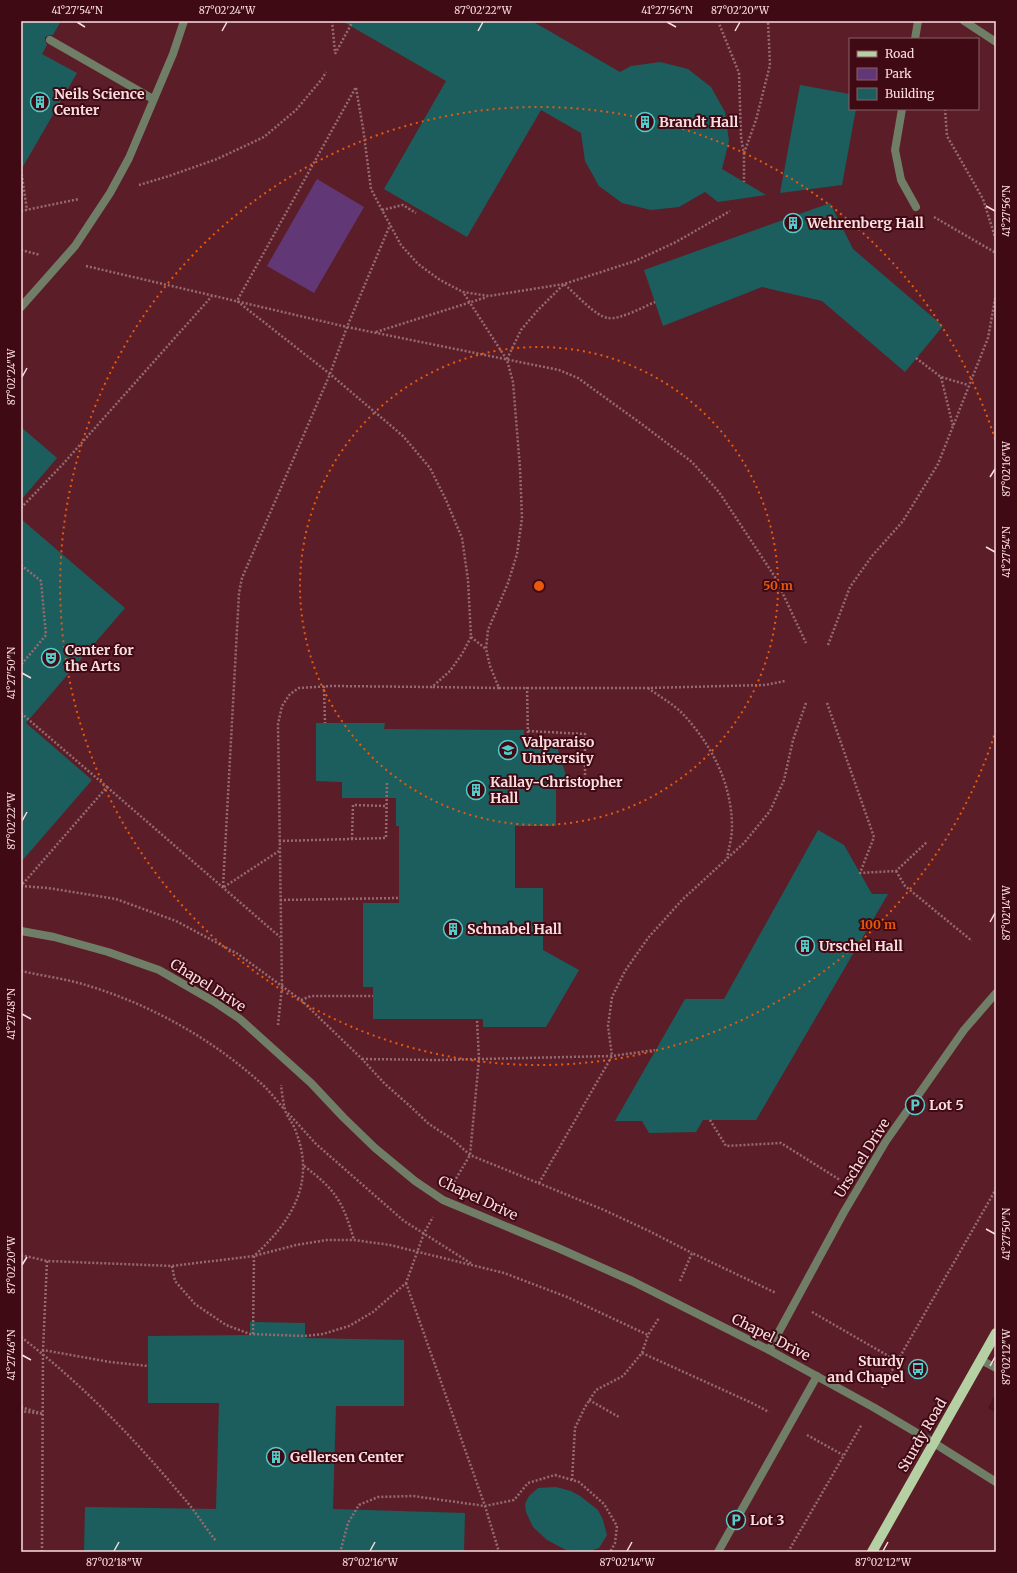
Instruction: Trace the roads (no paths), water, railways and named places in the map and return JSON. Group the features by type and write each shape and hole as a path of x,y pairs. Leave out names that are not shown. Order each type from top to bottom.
{"main road":[{"name":"Sturdy Road","path":"872,1552 996,1332"}],"street":[{"path":"21,307 75,246 110,193 129,158 173,54 184,21"},
{"path":"915,38 918,21"},
{"path":"964,21 996,42"},
{"path":"50,40 153,99"},
{"path":"902,110 895,150 901,180 916,207"},
{"name":"Chapel Drive","path":"21,931 54,937 108,952 159,970 214,1001 240,1019 275,1050 375,1148 415,1181 444,1200 558,1248 632,1282 768,1350 817,1376 934,1443 996,1482"},
{"name":"Urschel Drive","path":"768,1350 886,1141 964,1030 996,993"},
{"path":"981,1360 996,1368"},
{"path":"718,1552 817,1376"}],"place":[{"name":"Neils Science Center","path":"40,102"},
{"name":"Brandt Hall","path":"645,122"},
{"name":"Wehrenberg Hall","path":"793,223"},
{"name":"Center for the Arts","path":"51,658"},
{"name":"Valparaiso University","path":"508,750"},
{"name":"Kallay-Christopher Hall","path":"476,790"},
{"name":"Schnabel Hall","path":"453,929"},
{"name":"Urschel Hall","path":"805,946"},
{"name":"Lot 5","path":"915,1105"},
{"name":"Sturdy and Chapel","path":"918,1369"},
{"name":"Gellersen Center","path":"276,1457"},
{"name":"Lot 3","path":"736,1520"}]}
